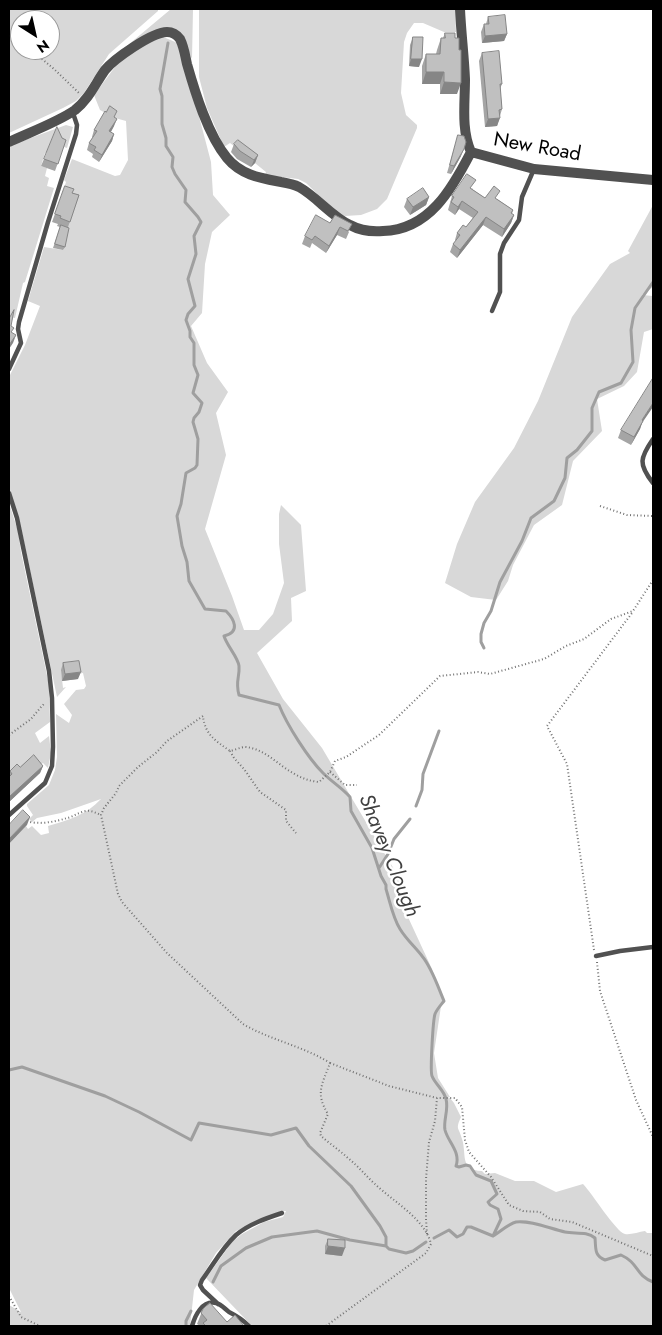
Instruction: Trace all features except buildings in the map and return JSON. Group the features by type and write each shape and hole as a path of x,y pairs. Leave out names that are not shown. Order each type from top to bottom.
{"street":[{"name":"New Road","path":"460,9 465,78 466,136 471,152 534,170 653,180"},
{"path":"9,142 72,112 83,102 106,70 131,50 156,35 168,32 175,34 183,44 187,64 209,128 231,163 248,174 297,186 350,226 364,231 393,230 408,227 425,217 438,206 471,152"}],"lane":[{"path":"9,369 21,343 18,329 19,322 45,231 76,134 77,125 72,112"},
{"path":"492,311 500,292 500,254 504,243 519,220 522,197 534,170"},
{"path":"653,439 643,454 642,464 653,483"},
{"path":"9,493 17,518 49,671 52,698 53,761 51,772 42,787 9,815"},
{"path":"596,956 620,950 653,947"},
{"path":"249,1326 239,1317 218,1304 200,1285 222,1251 236,1235 247,1228 282,1213"},
{"path":"192,1326 197,1312 212,1302 218,1304"}],"path":[{"path":"42,60 71,85 83,102"},
{"path":"600,506 627,515 653,516"},
{"path":"653,580 633,611 547,726 567,764 600,991 636,1100 653,1137"},
{"path":"230,751 245,747 257,750 291,772 307,780 318,782 330,772 335,761 346,757 379,735 440,676 478,672 490,674 544,659 566,646 584,639 610,619 633,611"},
{"path":"9,736 31,719 52,698"},
{"path":"296,833 286,821 286,810 260,792 230,751 214,740 204,727 203,716 167,741 157,752 138,767 119,786 101,815 118,894 122,902 167,953 243,1024 254,1031 389,1086 437,1098 455,1098 462,1107 465,1140 469,1152 491,1177 509,1205 523,1211 540,1212 550,1219 572,1222 653,1256"},
{"path":"330,772 346,785 357,785"},
{"path":"16,808 28,822 35,823 68,818 85,811 92,811 101,815"},
{"path":"330,1063 320,1090 321,1102 328,1114 320,1136 347,1157 377,1186 405,1209 419,1223 428,1236"},
{"path":"326,1326 426,1253 431,1244 426,1219 429,1142 435,1121 437,1098"},
{"path":"9,1296 21,1317 40,1326"}],"shaded area":[{"path":"9,9 158,9 109,54 84,93 76,101 9,133"},
{"path":"171,9 193,9 192,59 181,34 161,36 180,44 211,162 213,195 230,215 212,232 205,264 202,313 191,326 207,363 228,392 216,413 226,455 205,529 244,630 259,630 273,614 284,583 279,544 279,514 281,505 301,525 306,591 291,598 292,621 257,653 283,699 322,748 401,881 395,889 432,969 444,1001 441,1006 434,1053 438,1078 450,1097 444,1099 450,1098 461,1117 458,1127 465,1160 470,1168 482,1171 485,1174 495,1173 515,1181 534,1181 556,1192 583,1184 621,1232 625,1234 645,1231 653,1233 653,1326 252,1326 206,1278 232,1242 264,1222 283,1217 286,1211 281,1211 236,1231 216,1253 194,1290 190,1326 9,1326 9,1305 21,1312 9,1288 9,844 26,826 28,829 32,826 41,835 49,833 48,826 83,813 101,799 61,813 37,818 32,822 29,819 33,815 27,804 49,785 55,770 57,757 56,714 69,723 72,715 64,704 76,690 84,689 86,686 83,673 77,674 61,670 63,688 66,687 57,697 20,523 9,487 9,377 25,345 40,306 28,301 44,247 63,250 66,243 65,231 71,197 62,194 66,182 64,180 72,159 115,176 120,175 128,160 126,121 115,118 100,110 94,95 130,47 116,55"},
{"path":"199,9 455,9 456,32 444,32 423,23 414,23 407,33 404,42 401,93 406,115 417,125 417,128 387,199 377,209 361,215 345,216 337,213 306,183 298,179 265,175 266,172 230,143 224,147 207,108 199,77"},
{"path":"66,125 73,127 67,148 64,147 45,153 41,166 47,168 45,176 49,178 47,186 54,188 25,282 23,283 15,318 9,317 9,148 17,143"},
{"path":"653,205 653,287 642,295 653,296 653,329 644,332 637,372 624,386 597,399 602,431 573,461 562,505 534,525 513,565 508,581 496,600 471,597 445,583 457,544 475,502 514,448 538,401 572,317 610,264 630,253 628,251"},
{"path":"9,503 18,531 49,685 50,722 35,733 40,743 49,736 51,753 48,768 43,763 36,768 9,777"}],"waterway":[{"name":"Shavey Clough","path":"168,43 160,89 162,96 162,124 166,146 173,157 172,167 175,174 186,190 185,202 201,222 194,236 196,254 188,279 195,306 188,314 186,320 190,337 194,343 194,365 198,375 193,393 202,403 193,422 198,439 197,465 186,473 177,516 189,581 205,609 226,611 233,621 233,632 224,636 238,663 237,686 239,695 279,705 292,731 311,759 323,773 350,797 351,811 372,848 398,925 426,961 432,972 444,1001 434,1018 431,1072 446,1099 445,1130 456,1152 456,1166 470,1166 476,1175 491,1181 497,1194 488,1202 498,1209 501,1219 493,1236"},
{"path":"484,648 481,642 484,623 491,611 500,582 522,541 531,518 554,501 565,478 567,458 577,450 592,431 592,408 599,392 621,383 633,362 631,330 635,308 653,282"},
{"path":"416,806 422,790 423,774 439,731"},
{"path":"379,868 388,854 394,839 410,819"},
{"path":"9,1070 22,1067 105,1096 191,1140 199,1123 271,1135 296,1128 309,1146 351,1186 380,1226 386,1237 386,1246 389,1249 406,1253 413,1251 426,1242"},
{"path":"434,1238 449,1230 457,1237 463,1234 467,1227 493,1236 516,1222 534,1223 565,1232 592,1236 595,1238 596,1251 601,1258 605,1260 621,1255 627,1258 643,1276 653,1282"},
{"path":"213,1282 221,1266 246,1248 272,1237 317,1231 350,1240 386,1246"},
{"path":"186,1326 186,1321 191,1311"}]}
